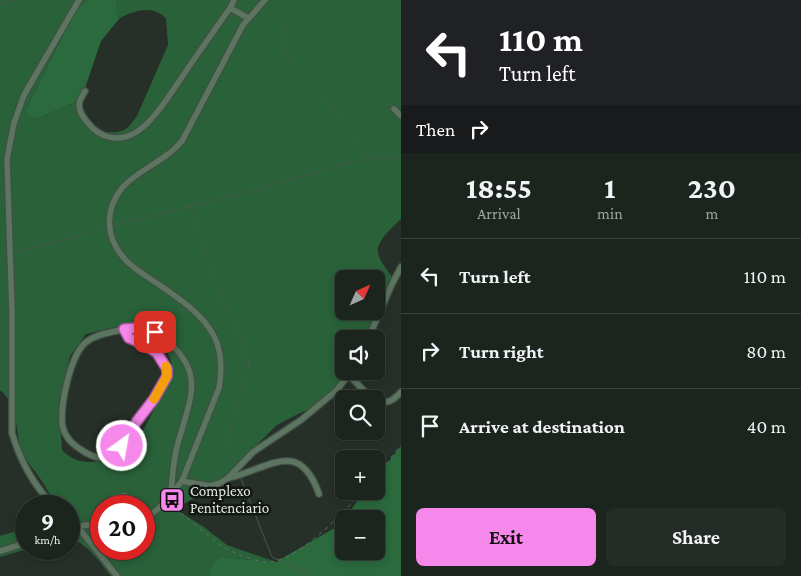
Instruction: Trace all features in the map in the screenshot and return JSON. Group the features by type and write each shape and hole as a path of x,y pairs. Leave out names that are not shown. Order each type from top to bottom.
{"street":[{"path":"44,495 17,450 12,433 12,312 7,159 14,123 24,95 79,0"},
{"path":"85,91 79,103 81,112 94,130 102,136 112,138 123,137 138,131 148,122 169,96 234,0"},
{"path":"155,511 182,481 220,388 222,373 219,352 214,336 204,321 177,297 122,256 110,233 108,214 122,188 148,166 167,155 182,141 248,18 265,0"},
{"path":"230,8 248,18"},
{"path":"394,109 401,116"},
{"path":"372,330 401,267"},
{"path":"124,329 129,338 157,353 167,369 167,376 154,399 137,421 122,446 113,454 98,458 76,447 65,436 62,428 69,372 79,350 85,343 101,335 124,329 137,328 155,332 170,343 183,358 189,368 192,389 190,404 177,444 173,465 171,495"},
{"path":"228,478 252,452 301,420 338,390 345,380"},
{"path":"356,380 364,390"},
{"path":"385,402 390,402 401,392"},
{"path":"182,481 210,486 272,463 288,460 306,468 319,494"},
{"path":"80,531 117,576"},
{"path":"0,551 15,546"}],"path":[{"path":"385,465 401,445"},
{"path":"175,508 225,548 261,562 270,562 289,556 323,531 354,500"}],"green space":[{"path":"0,0 87,0 77,8 25,111 32,117 41,117 81,100 82,116 89,125 106,132 119,132 126,129 137,116 168,45 166,18 155,11 143,10 119,19 116,0 401,0 401,219 386,234 378,248 380,259 392,277 385,294 385,270 335,270 335,320 375,320 371,330 335,330 335,380 347,380 339,390 335,390 333,399 277,425 216,485 175,509 204,527 227,545 276,562 221,557 214,561 209,570 210,576 111,576 98,560 155,560 155,495 90,495 90,552 80,543 80,495 50,495 22,451 13,410 6,396 0,390","holes":["135,322 152,327 162,341 172,368 167,386 145,427 129,447 111,458 90,462 80,461 62,450 59,401 70,356 86,334"]},
{"path":"87,0 116,0 119,19 101,41 81,100 41,117 31,117 25,111 77,8"},
{"path":"401,446 401,576 210,576 209,570 214,561 221,557 276,562 335,528 335,560 385,560 385,510 351,510 358,500 385,500 385,466"},
{"path":"15,531 15,553 0,557 0,536"}],"waterway":[{"path":"0,5 15,0"},
{"path":"311,0 284,29 281,39 283,45 287,55 340,118 368,156"},
{"path":"113,226 243,193 369,157 384,159 401,157"},
{"path":"190,206 214,279 239,332 249,362 247,376 231,422 230,442 236,465"},
{"path":"15,253 105,228"},
{"path":"0,257 6,255"},
{"path":"240,476 272,557 310,576"}],"slow traffic":[{"path":"154,399 167,376 166,366"}],"place":[{"name":"Complexo Penitenciario","path":"172,500"}],"route":[{"path":"122,446 137,421 154,399 168,372 165,364 153,349 129,338 124,329 137,328 155,332"}]}
